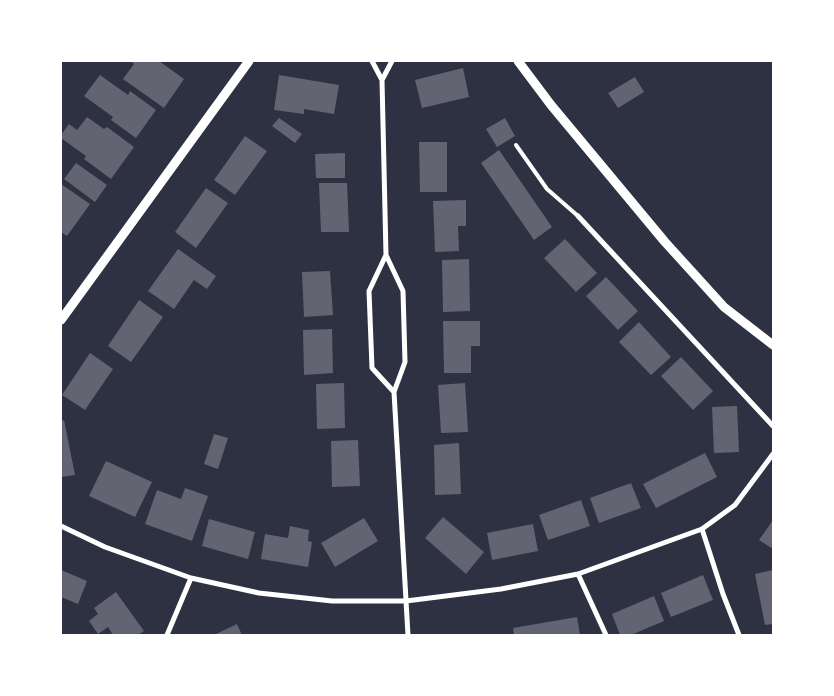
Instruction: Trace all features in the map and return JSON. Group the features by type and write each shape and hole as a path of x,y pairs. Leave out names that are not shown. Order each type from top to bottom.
{"street":[{"path":"61,320 248,61"},
{"path":"372,61 382,80 386,255 403,292 405,362 394,392 408,635"},
{"path":"382,80 392,61"},
{"path":"518,61 557,112 671,249 724,307 773,345"},
{"path":"578,216 773,426"},
{"path":"386,255 369,291 372,368 394,392"},
{"path":"61,526 105,547 190,578 259,593 332,601 406,601 501,589 578,574 702,529 735,505 773,454"},
{"path":"702,529 723,594 740,635"},
{"path":"578,574 606,635"},
{"path":"167,635 190,578"}],"lane":[{"path":"516,145 547,189 578,216"}],"building":[{"path":"131,61 159,61 184,79 164,108 123,79 134,64"},
{"path":"463,68 469,97 422,108 415,80"},
{"path":"100,75 128,95 130,91 156,110 136,138 111,120 113,117 84,96"},
{"path":"279,75 339,85 334,114 304,109 304,114 274,110"},
{"path":"635,77 644,92 618,108 608,93"},
{"path":"87,117 104,129 107,127 134,147 111,179 84,159 86,156 61,138 69,124 77,130"},
{"path":"279,118 302,134 295,143 272,126"},
{"path":"505,118 515,136 497,147 486,129"},
{"path":"245,136 267,151 235,195 214,180"},
{"path":"419,142 447,142 447,192 420,192"},
{"path":"499,150 552,227 534,240 481,163"},
{"path":"345,153 345,178 316,178 315,154"},
{"path":"76,163 107,185 95,202 64,179"},
{"path":"319,183 347,183 349,232 321,232"},
{"path":"61,184 90,204 67,236 61,232"},
{"path":"206,188 228,203 196,248 175,232"},
{"path":"466,200 466,226 458,226 459,251 435,252 433,201"},
{"path":"565,239 597,273 576,292 544,258"},
{"path":"178,249 216,276 207,289 194,280 174,309 148,291"},
{"path":"469,259 470,311 443,312 442,260"},
{"path":"330,271 333,315 304,317 302,272"},
{"path":"606,277 638,311 618,330 586,296"},
{"path":"139,300 163,317 131,362 108,346"},
{"path":"443,321 480,321 480,346 471,346 471,373 444,373"},
{"path":"639,322 671,357 651,375 619,342"},
{"path":"332,329 333,373 304,375 303,330"},
{"path":"90,353 113,369 85,410 62,395"},
{"path":"681,357 713,391 693,410 661,376"},
{"path":"344,383 345,428 317,429 316,384"},
{"path":"465,383 468,432 441,433 438,385"},
{"path":"737,406 739,452 714,453 712,407"},
{"path":"64,420 75,475 61,477 61,421"},
{"path":"214,434 228,438 218,469 204,464"},
{"path":"358,440 360,486 332,487 331,441"},
{"path":"459,443 461,494 435,495 434,445"},
{"path":"705,453 717,477 656,508 643,484"},
{"path":"106,461 152,482 135,517 89,496"},
{"path":"631,483 641,508 599,523 590,498"},
{"path":"185,488 208,496 192,541 145,524 157,490 181,499"},
{"path":"581,500 590,526 548,540 539,515"},
{"path":"443,517 484,552 466,574 425,538"},
{"path":"364,518 378,541 335,567 321,543"},
{"path":"209,519 255,532 248,559 202,546"},
{"path":"773,520 773,549 759,540"},
{"path":"533,524 538,551 492,560 487,533"},
{"path":"290,526 309,530 308,541 312,542 308,567 261,559 265,534 288,538"},
{"path":"61,570 87,581 78,604 61,597"},
{"path":"773,570 773,624 765,625 755,574"},
{"path":"703,575 713,600 671,617 661,593"},
{"path":"116,592 144,631 138,635 113,635 108,627 98,634 89,621 98,614 94,608"},
{"path":"654,596 664,621 631,635 620,635 612,614"},
{"path":"577,617 580,635 514,635 513,628"},
{"path":"237,624 242,635 214,635"}]}
